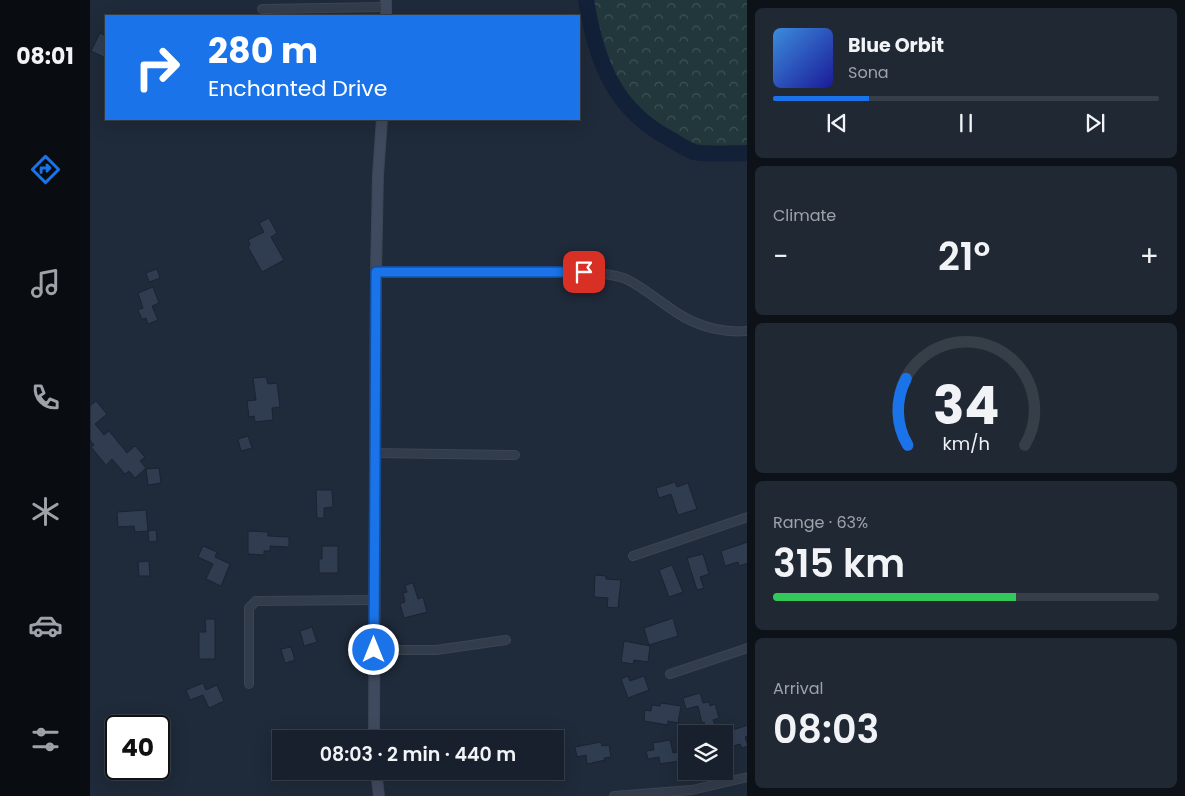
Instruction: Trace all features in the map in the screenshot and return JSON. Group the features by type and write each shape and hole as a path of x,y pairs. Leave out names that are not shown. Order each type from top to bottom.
{"street":[{"path":"262,9 386,8"},
{"path":"374,730 376,272 378,175 382,120"},
{"path":"376,272 584,272 609,275 624,278 636,284 684,317 700,324 724,330 747,331"},
{"path":"374,454 515,455"},
{"path":"633,556 747,517"},
{"path":"249,684 249,608 256,601 374,600"},
{"path":"374,650 436,650 506,640"},
{"path":"670,674 747,648"},
{"path":"614,796 693,793 747,777"},
{"path":"377,780 379,796"}],"green space":[{"path":"586,0 747,0 747,153 713,154 694,152 650,127 634,113 610,81 595,43"}],"building":[{"path":"100,33 105,36 105,58 91,51"},
{"path":"269,218 277,233 271,237 284,260 262,272 248,247 250,245 248,240 264,232 259,223"},
{"path":"157,269 160,278 149,282 146,273"},
{"path":"153,287 159,303 152,306 158,320 148,324 146,318 142,319 138,310 143,308 138,293"},
{"path":"266,377 268,384 277,383 280,407 272,408 273,420 255,422 254,416 249,417 247,401 256,400 253,378"},
{"path":"96,401 107,414 95,424 104,435 109,431 127,453 135,446 145,457 140,461 146,468 135,478 129,471 125,474 112,459 106,465 91,447 94,445 90,440 90,406"},
{"path":"248,436 252,448 241,451 238,439"},
{"path":"159,468 161,483 148,485 146,469"},
{"path":"675,482 677,487 688,483 697,509 678,515 671,494 659,498 656,488"},
{"path":"316,490 332,490 333,507 324,508 324,518 317,518"},
{"path":"146,510 148,531 135,532 134,526 118,527 117,512"},
{"path":"156,530 157,541 149,542 148,531"},
{"path":"248,531 268,532 268,536 289,537 289,547 270,546 270,551 264,551 264,555 248,554"},
{"path":"747,542 747,563 739,566 738,562 725,566 721,551"},
{"path":"203,546 217,552 215,557 230,564 221,586 206,579 213,564 198,557"},
{"path":"322,546 338,546 338,573 319,573 319,559 322,559"},
{"path":"703,554 709,574 700,577 704,588 697,590 687,558"},
{"path":"149,561 150,576 139,576 138,562"},
{"path":"672,565 683,592 669,597 659,570"},
{"path":"595,575 606,576 606,579 621,580 618,608 607,607 608,598 594,597"},
{"path":"413,583 418,599 423,597 427,612 404,618 400,604 405,602 403,593 407,592 405,585"},
{"path":"673,618 678,636 649,645 644,628"},
{"path":"205,619 215,619 215,659 199,659 199,632 206,632"},
{"path":"312,627 317,642 304,646 300,631"},
{"path":"624,641 650,646 648,662 634,660 633,664 621,662"},
{"path":"291,647 295,660 285,663 281,649"},
{"path":"628,676 630,681 644,676 649,690 628,698 621,679"},
{"path":"203,683 206,690 217,685 224,701 209,708 203,695 190,700 186,690"},
{"path":"700,693 703,703 709,702 710,706 715,704 719,718 713,720 715,725 705,725 704,722 702,723 698,706 686,709 683,698"},
{"path":"661,703 681,706 678,723 668,721 668,725 644,721 645,710 651,711 652,705 660,706"},
{"path":"747,725 747,736 745,737 747,746 742,748 740,744 733,746 733,730"},
{"path":"670,740 673,753 678,752 678,761 660,764 659,757 648,759 646,751 654,750 653,743"},
{"path":"601,742 602,746 609,745 611,757 587,764 586,755 577,757 575,747"}],"waterway":[{"path":"586,0 595,43 610,81 634,113 650,127 694,152 713,154 747,153"}],"route":[{"path":"374,650 376,272 584,272"}]}
